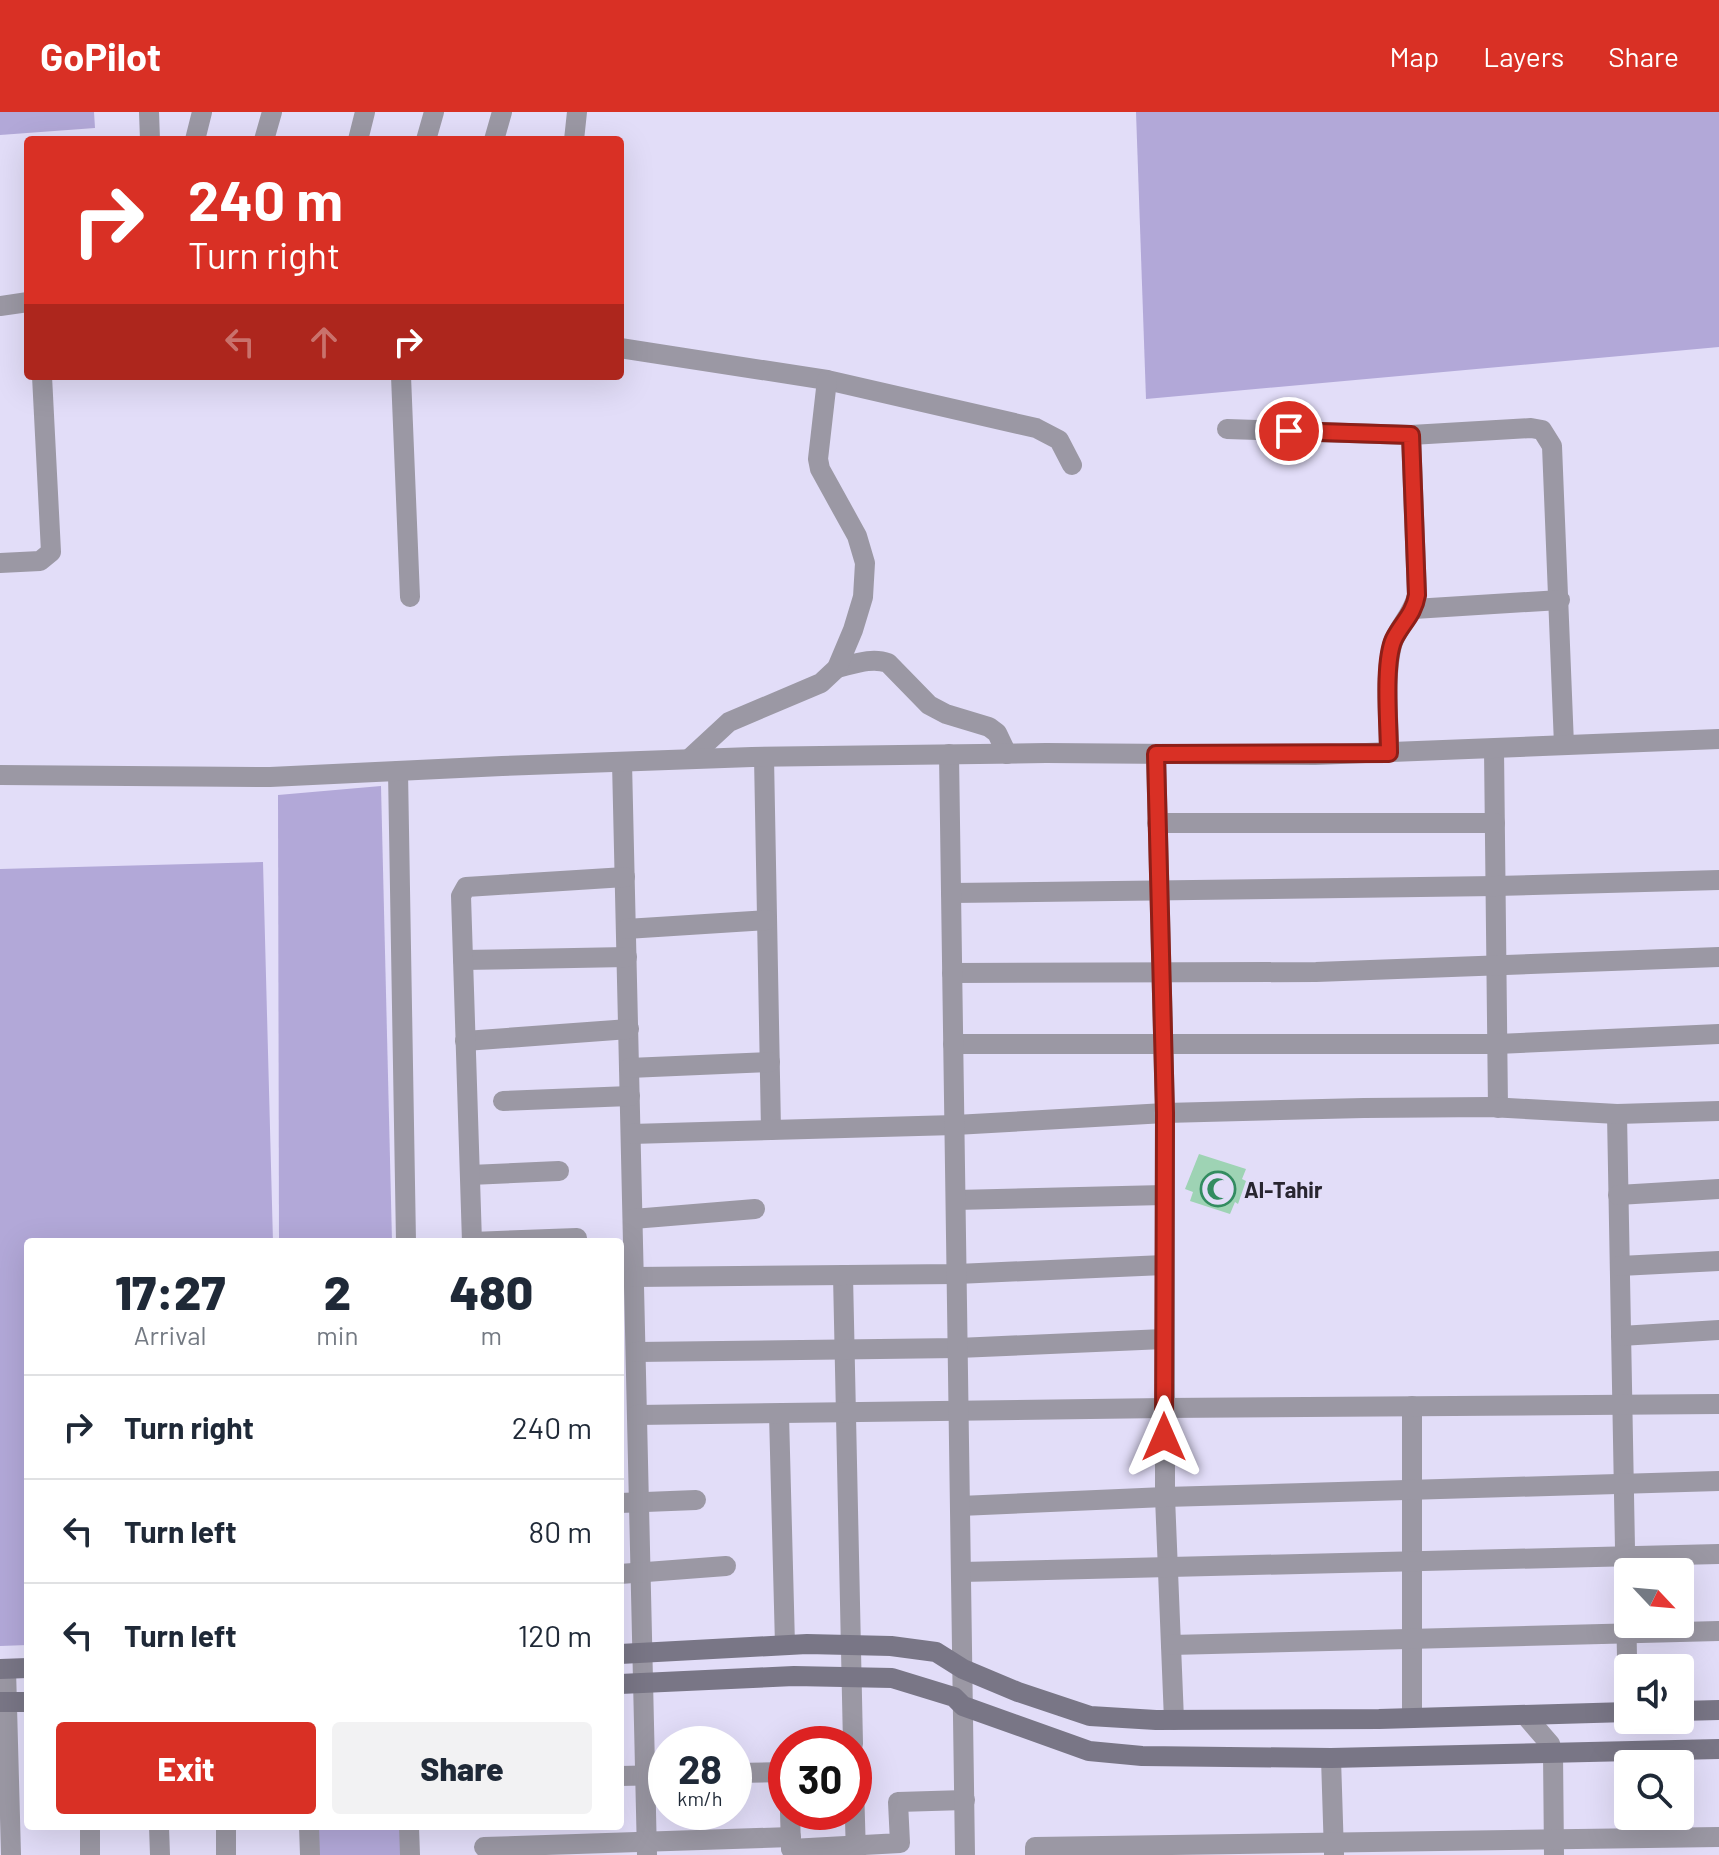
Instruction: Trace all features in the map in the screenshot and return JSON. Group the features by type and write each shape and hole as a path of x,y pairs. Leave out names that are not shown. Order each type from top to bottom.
{"main road":[{"path":"624,1654 785,1645 891,1646 936,1652 963,1669 1018,1692 1090,1716 1174,1720 1614,1712"},
{"path":"3,1669 24,1668"},
{"path":"624,1684 794,1676 892,1678 954,1697 963,1706 1089,1751 1142,1756 1331,1758 1719,1749"},
{"path":"3,1702 24,1702"},
{"path":"1694,1711 1719,1710"}],"street":[{"path":"149,112 150,136"},
{"path":"196,136 202,112"},
{"path":"265,136 272,112"},
{"path":"359,136 365,112"},
{"path":"427,136 434,112"},
{"path":"495,136 502,112"},
{"path":"574,136 577,112"},
{"path":"0,306 24,303"},
{"path":"624,349 827,380 1036,428 1059,440 1072,465"},
{"path":"0,563 40,561 51,552 42,380"},
{"path":"401,380 410,597"},
{"path":"689,759 729,722 821,683 837,668 853,630 863,597 865,563 857,536 820,469 818,459 827,380"},
{"path":"1227,429 1411,435 1531,428 1542,430 1552,446 1564,745"},
{"path":"1389,753 1389,661 1394,640 1414,609 1417,595 1411,435"},
{"path":"1414,609 1560,600"},
{"path":"837,668 868,661 888,663 929,705 946,714 989,727 997,733 1007,754"},
{"path":"0,775 270,777 764,757 1389,753 1719,739"},
{"path":"1494,749 1498,1108"},
{"path":"949,754 965,1855"},
{"path":"1156,754 1165,1113 1165,1497 1174,1720"},
{"path":"764,757 771,1130"},
{"path":"622,762 634,1277 627,1302 636,1352 628,1375 637,1415 629,1441 630,1574 649,1726"},
{"path":"398,771 406,1238"},
{"path":"1157,823 1495,823"},
{"path":"472,1238 461,896 466,887 625,877"},
{"path":"951,893 1719,880"},
{"path":"626,929 767,920"},
{"path":"463,960 627,957"},
{"path":"952,973 1316,972 1719,957"},
{"path":"465,1041 629,1029"},
{"path":"953,1044 1497,1044 1719,1034"},
{"path":"629,1068 770,1062"},
{"path":"503,1101 630,1096"},
{"path":"631,1134 955,1125 1165,1113 1498,1108 1617,1114 1719,1111"},
{"path":"1617,1114 1625,1556"},
{"path":"470,1175 559,1171"},
{"path":"1618,1195 1719,1189"},
{"path":"956,1200 1164,1195"},
{"path":"633,1219 755,1209"},
{"path":"1620,1266 1719,1261"},
{"path":"634,1277 957,1274 1164,1265"},
{"path":"843,1275 852,1726"},
{"path":"1621,1336 1719,1330"},
{"path":"636,1352 958,1348 1164,1339"},
{"path":"637,1415 1719,1404"},
{"path":"1412,1406 1412,1718"},
{"path":"779,1414 785,1645"},
{"path":"960,1506 1719,1481"},
{"path":"630,1502 696,1500"},
{"path":"961,1572 1719,1554"},
{"path":"630,1574 726,1566"},
{"path":"1694,1632 1719,1631"},
{"path":"1171,1645 1614,1633"},
{"path":"3,1669 11,1855"},
{"path":"1525,1715 1550,1744 1553,1753 1554,1847"},
{"path":"1331,1758 1334,1849"},
{"path":"624,1776 648,1775"},
{"path":"484,1843 856,1850 900,1843 898,1802 965,1800"},
{"path":"90,1830 90,1855"},
{"path":"159,1830 160,1855"},
{"path":"226,1830 226,1855"},
{"path":"309,1830 310,1855"},
{"path":"409,1830 410,1855"},
{"path":"855,1830 856,1850"},
{"path":"1035,1855 1035,1847 1554,1847 1719,1837"}],"shaded area":[{"path":"0,112 94,112 95,128 0,135"},
{"path":"1136,112 1719,112 1719,347 1146,399"},
{"path":"381,786 392,1238 279,1238 278,795"},
{"path":"263,862 273,1238 24,1238 24,1645 0,1646 0,869"},
{"path":"314,1830 405,1830 406,1855 315,1855"}],"building":[{"path":"1199,1154 1246,1169 1242,1179 1246,1181 1238,1204 1235,1202 1230,1214 1190,1201 1193,1192 1185,1189"}],"place":[{"name":"Al-Tahir","path":"1218,1189"}],"route":[{"path":"1164,1437 1165,1113 1156,754 1389,753 1389,661 1394,640 1414,609 1417,595 1411,435 1289,431"}]}
